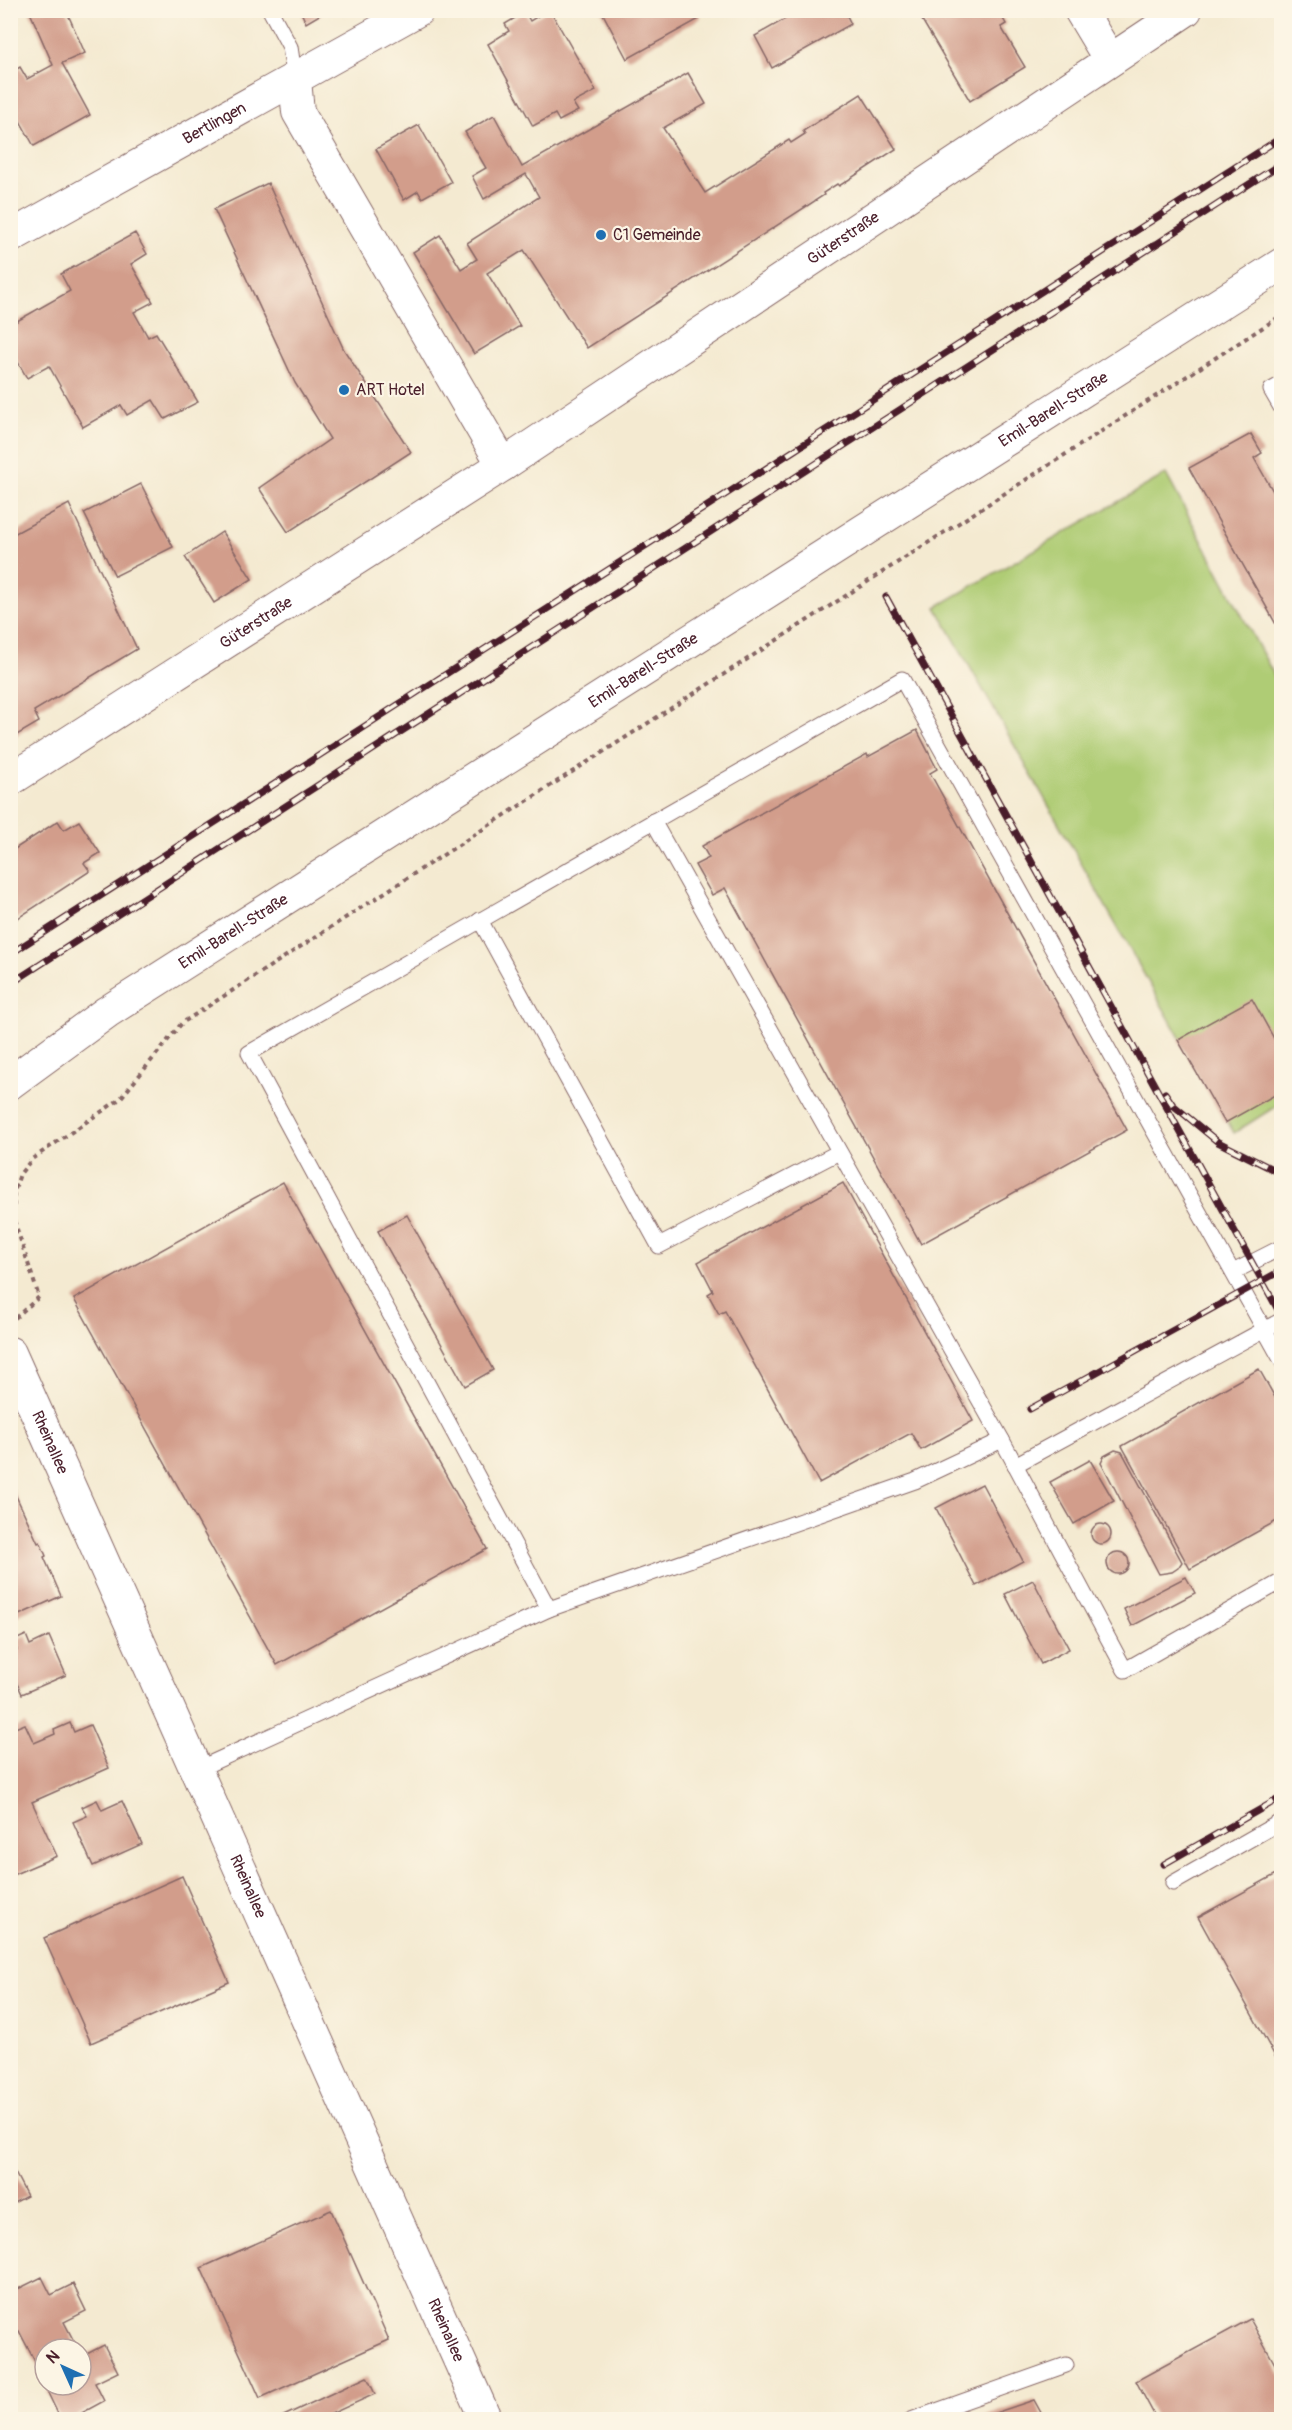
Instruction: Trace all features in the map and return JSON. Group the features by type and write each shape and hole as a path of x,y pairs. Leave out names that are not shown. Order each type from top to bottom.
{"street":[{"name":"Bertlingen","path":"10,237 418,10"},
{"path":"1080,10 1110,60"},
{"name":"Güterstraße","path":"10,780 503,465 1185,10"},
{"path":"295,80 298,112 503,465"},
{"name":"Emil-Barell-Straße","path":"10,1083 107,1012 1281,264"},
{"name":"Rheinallee","path":"10,1353 486,2420"}],"lane":[{"path":"270,10 290,47 295,80"},
{"path":"1281,384 1271,390 1281,409"},
{"path":"549,1609 249,1053 902,679 1281,1361"},
{"path":"653,821 1002,1440 1125,1670 1281,1581"},
{"path":"480,920 659,1246 839,1152"},
{"path":"1233,1272 1281,1246"},
{"path":"1015,1464 1281,1320"},
{"path":"196,1770 549,1609 915,1481 1002,1440"},
{"path":"1173,1883 1281,1821"},
{"path":"911,2420 1066,2365"}],"path":[{"path":"10,1321 39,1297 14,1220 14,1192 20,1174 32,1160 120,1099 182,1023 1281,315"}],"green space":[{"path":"1166,474 1281,688 1281,1103 1234,1133 936,607"}],"building":[{"path":"29,10 66,10 85,53 62,63 90,115 34,146 10,103 10,73 20,67 27,79 53,65"},
{"path":"300,10 328,10 306,23"},
{"path":"548,10 596,91 573,103 578,111 559,121 555,114 533,126 488,44 509,31 505,24 525,12 530,21"},
{"path":"601,10 697,10 701,18 627,59"},
{"path":"801,10 844,10 851,24 772,68 755,36"},
{"path":"916,10 998,10 1006,24 1001,27 1025,67 970,101"},
{"path":"688,73 706,104 663,128 705,193 789,140 791,143 805,134 803,131 861,94 896,149 839,186 837,184 823,193 824,195 587,348 524,250 487,273 520,326 474,354 413,252 440,235 461,269 477,259 467,243 539,197 526,174 484,199 472,176 486,168 465,132 494,115 522,167"},
{"path":"419,125 451,182 422,198 418,191 404,200 376,149"},
{"path":"268,183 344,350 411,452 288,532 259,488 330,439 295,383 214,209"},
{"path":"135,233 147,254 131,264 153,302 134,312 148,337 156,333 198,402 165,419 153,400 127,415 121,405 83,427 49,366 27,378 10,348 10,325 70,291 61,274"},
{"path":"1251,434 1262,453 1254,458 1282,507 1282,635 1189,468"},
{"path":"141,484 173,547 115,576 84,513"},
{"path":"69,504 137,649 34,711 39,722 10,739 10,536"},
{"path":"222,532 252,579 214,603 185,557"},
{"path":"917,730 937,769 930,773 1127,1130 921,1244 725,888 712,895 695,865 709,858 702,846 867,754 868,757"},
{"path":"58,821 64,830 79,821 100,853 84,863 90,871 12,922 10,852"},
{"path":"1252,999 1282,1053 1282,1091 1225,1123 1178,1040"},
{"path":"283,1182 487,1549 277,1665 74,1299"},
{"path":"843,1183 973,1421 921,1450 911,1433 819,1483 725,1311 719,1314 708,1294 713,1291 698,1262"},
{"path":"407,1215 493,1370 465,1386 378,1231"},
{"path":"1259,1369 1282,1410 1282,1518 1190,1569 1122,1446"},
{"path":"1115,1450 1122,1452 1182,1562 1172,1572 1159,1574 1101,1462 1104,1456"},
{"path":"1090,1460 1114,1501 1074,1524 1050,1482"},
{"path":"10,1483 38,1543 40,1542 61,1596 10,1619"},
{"path":"982,1484 1023,1561 976,1586 936,1508"},
{"path":"1097,1524 1105,1524 1111,1530 1111,1538 1105,1544 1097,1544 1091,1538 1091,1530"},
{"path":"1118,1552 1126,1555 1129,1563 1126,1571 1118,1574 1110,1571 1107,1563 1110,1555"},
{"path":"1186,1577 1195,1593 1132,1626 1124,1609"},
{"path":"1033,1580 1069,1649 1041,1664 1005,1594"},
{"path":"26,1635 30,1645 49,1636 66,1675 22,1694 10,1668 10,1653 17,1650 13,1641"},
{"path":"70,1723 74,1732 90,1725 109,1768 32,1802 57,1856 10,1876 10,1730 25,1724 34,1743 55,1734 54,1730"},
{"path":"97,1800 102,1810 122,1801 142,1844 93,1866 73,1822 87,1816 82,1807"},
{"path":"1282,1871 1282,2069 1198,1917"},
{"path":"182,1876 229,1982 91,2043 44,1938"},
{"path":"13,2169 27,2196 10,2205 10,2170"},
{"path":"331,2210 389,2340 260,2398 201,2268"},
{"path":"42,2277 51,2295 73,2284 86,2311 64,2322 72,2337 33,2337 33,2358 19,2331 16,2332 10,2321 10,2293"},
{"path":"1250,2319 1282,2377 1282,2420 1157,2420 1136,2381"},
{"path":"104,2345 118,2372 95,2383 104,2401 69,2420 61,2420 50,2397 93,2397 93,2351"},
{"path":"367,2377 375,2394 318,2420 275,2420"},
{"path":"1034,2400 1045,2420 977,2420 977,2419"}],"railway":[{"path":"10,954 1282,137"},
{"path":"10,984 1282,163"},
{"path":"886,597 1282,1317"},
{"path":"1165,1093 1173,1105 1218,1142 1282,1174"},
{"path":"1030,1409 1282,1270"},
{"path":"1164,1864 1282,1797"}],"place":[{"name":"C1 Gemeinde","path":"601,235"},
{"name":"ART Hotel","path":"344,390"}]}
